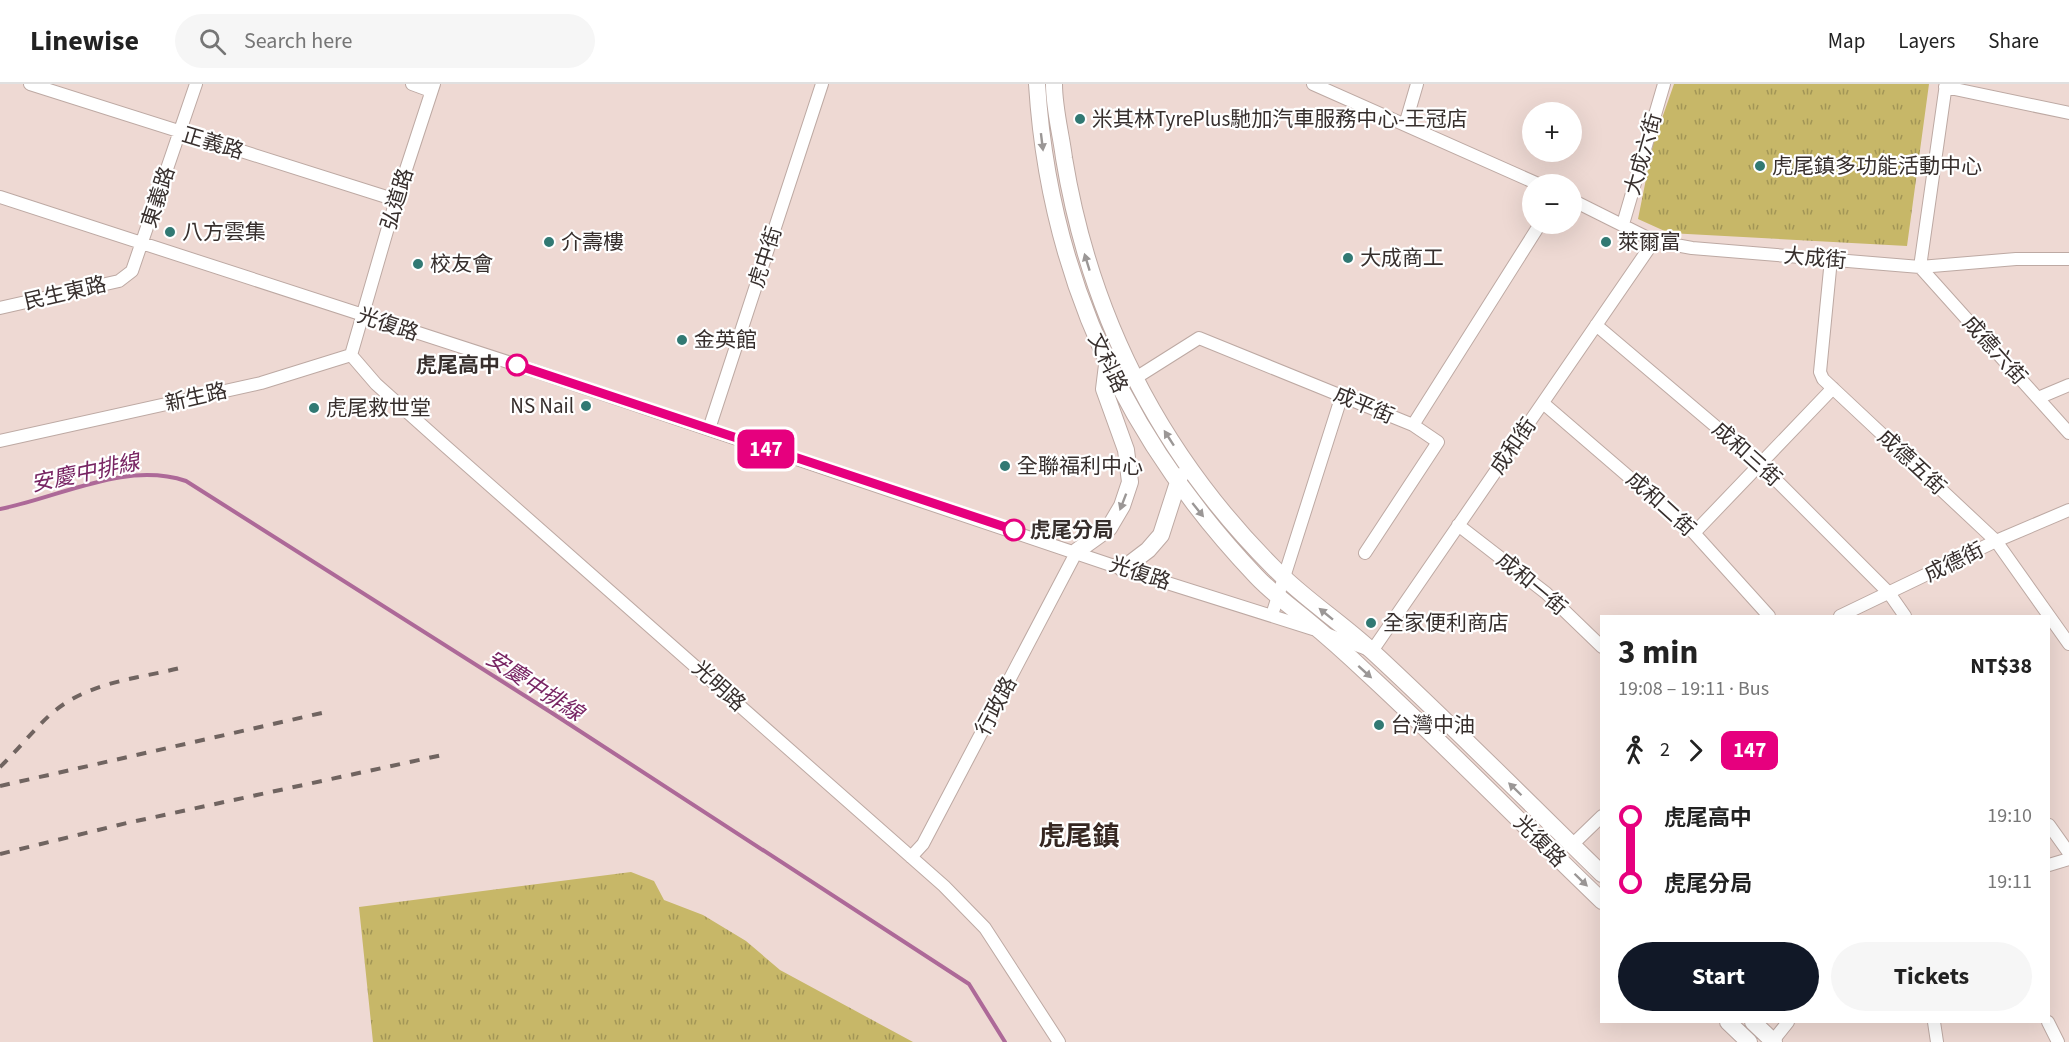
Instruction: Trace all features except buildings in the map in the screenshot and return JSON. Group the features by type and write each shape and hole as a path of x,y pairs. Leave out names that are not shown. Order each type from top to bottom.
{"main road":[{"name":"文科路","path":"1037,84 1047,179 1058,230 1086,315 1107,365 1139,425 1177,484 1253,573 1322,632"},
{"name":"文科路","path":"1054,84 1073,214 1104,312 1134,379 1185,463 1227,516 1284,579 1372,651"},
{"path":"1077,552 1109,528 1122,506 1130,482 1126,450 1104,389 1107,365"},
{"path":"1124,569 1148,550 1161,535 1185,463"},
{"name":"光復路","path":"1322,632 1452,753 1600,899"},
{"name":"光復路","path":"1372,651 1600,872"},
{"path":"1729,1023 1749,1042"},
{"path":"1754,1023 1773,1042"}],"street":[{"name":"正義路","path":"30,84 396,200"},
{"name":"東義路","path":"144,243 196,84"},
{"path":"412,84 432,87"},
{"name":"虎中街","path":"709,429 822,84"},
{"path":"1312,84 1522,177"},
{"path":"1405,125 1417,84"},
{"name":"大成六街","path":"1623,224 1664,84"},
{"path":"1920,267 1945,86 2069,113"},
{"name":"弘道路","path":"363,316 396,200 432,87"},
{"name":"光復路","path":"0,197 709,429 1124,569 1272,615 1372,651"},
{"name":"大成街","path":"1582,205 1654,241 1692,248 1920,267 2016,259 2069,259"},
{"name":"成平街","path":"1134,379 1199,339 1342,395 1413,426 1534,234"},
{"name":"成和街","path":"1372,651 1654,241"},
{"name":"民生東路","path":"0,308 119,281 132,271 144,243"},
{"name":"成德五街","path":"1831,259 1820,372 1833,388 1996,541 2048,615"},
{"name":"成德六街","path":"1920,267 2069,433"},
{"path":"351,355 363,316"},
{"name":"成和三街","path":"1596,325 1760,464 1889,593 1904,615"},
{"name":"新生路","path":"0,441 261,382 351,355"},
{"name":"光明路","path":"351,355 376,384 911,857 985,928 1059,1042"},
{"path":"2038,398 2069,385"},
{"path":"1694,533 1833,388"},
{"path":"1272,615 1342,395"},
{"name":"成和二街","path":"1543,402 1694,533 1768,615"},
{"path":"1365,553 1438,442 1413,426"},
{"name":"成德街","path":"1842,615 1996,541 2069,510"},
{"name":"成和一街","path":"1458,525 1546,593 1600,645"},
{"name":"行政路","path":"911,857 923,844 1077,552"},
{"name":"成德五街","path":"2050,617 2069,644"},
{"path":"1572,845 1600,818"},
{"path":"2050,826 2069,853"},
{"path":"2050,866 2069,860"},
{"path":"1773,1042 1787,1023"},
{"path":"1934,1023 1937,1042"},
{"path":"2048,1023 2058,1042"}],"green space":[{"path":"1674,84 1929,84 1907,246 1669,233 1638,219 1653,144"},
{"path":"631,872 654,881 664,900 703,915 746,941 780,970 913,1042 373,1042 359,907"}],"waterway":[{"name":"安慶中排線","path":"0,509 116,478 140,475 163,476 186,481 552,713 969,984 1005,1042"}],"railway":[{"path":"0,767 51,714 65,703 112,683 180,668"},
{"path":"0,786 326,712"},
{"path":"0,854 127,823 447,754"}],"bus line":[{"name":"147","path":"517,365 1014,530"}],"place":[{"name":"米其林TyrePlus馳加汽車服務中心-王冠店","path":"1080,119"},
{"name":"虎尾鎮多功能活動中心","path":"1760,166"},
{"name":"八方雲集","path":"170,232"},
{"name":"介壽樓","path":"549,242"},
{"name":"萊爾富","path":"1606,242"},
{"name":"大成商工","path":"1348,258"},
{"name":"校友會","path":"418,264"},
{"name":"金英館","path":"682,340"},
{"name":"虎尾高中","path":"517,365"},
{"name":"NS Nail","path":"586,406"},
{"name":"虎尾救世堂","path":"314,408"},
{"name":"全聯福利中心","path":"1005,466"},
{"name":"虎尾分局","path":"1014,530"},
{"name":"全家便利商店","path":"1371,623"},
{"name":"台灣中油","path":"1379,725"}],"district":[{"name":"虎尾鎮","path":"1079,836"}]}
